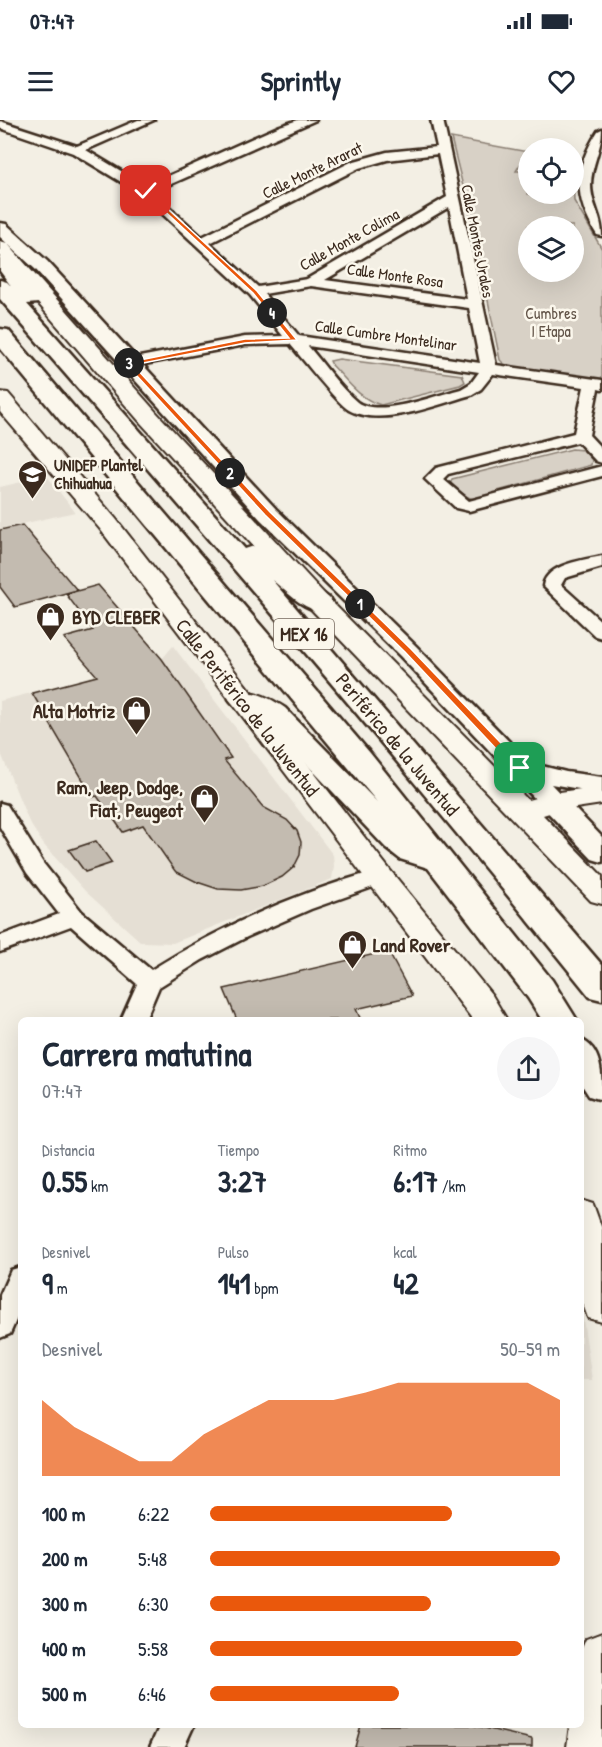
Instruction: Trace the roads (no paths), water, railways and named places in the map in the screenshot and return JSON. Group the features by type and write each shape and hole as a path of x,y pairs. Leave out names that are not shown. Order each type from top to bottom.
{"highway":[{"path":"0,257 39,312 69,366"},
{"name":"Periférico de la Juventud","path":"0,286 206,519 526,895 602,988"},
{"name":"Periférico de la Juventud","path":"0,335 360,759 540,989 558,1017"},
{"path":"206,519 320,604"},
{"path":"243,699 264,706 274,714 397,841 411,852 443,863"},
{"path":"584,1058 602,1086"}],"main road":[{"path":"0,247 66,307 148,417 320,604 602,894"},
{"name":"Calle Periférico de la Juventud","path":"0,398 108,524 379,877 480,1003 488,1017"},
{"path":"522,812 553,802 602,795"},
{"path":"584,1232 602,1306"},
{"path":"590,1747 602,1655"}],"street":[{"path":"77,150 148,120"},
{"path":"146,191 284,128 310,120"},
{"name":"Calle Montes Urales","path":"437,120 489,369"},
{"path":"0,124 77,150 146,191 255,292 353,406 369,412 388,412 466,392 476,386 489,369"},
{"path":"602,133 588,164 585,180 586,205 602,232"},
{"name":"Calle Monte Ararat","path":"202,242 355,165 376,157 397,153 443,150"},
{"name":"Calle Monte Colima","path":"255,292 311,282 453,199"},
{"path":"586,205 602,207"},
{"path":"0,228 41,266 66,307 129,363 268,514 408,651 602,853"},
{"name":"Calle Monte Rosa","path":"311,282 474,304"},
{"name":"Calle Cumbre Montelinar","path":"129,363 245,341 294,340 597,384"},
{"path":"580,436 585,409 597,384"},
{"path":"580,436 602,458"},
{"path":"580,436 442,471 434,479 462,504 469,506 602,471"},
{"path":"602,561 559,574 553,579 552,586 602,632"},
{"path":"520,768 566,780 602,785"},
{"path":"0,810 35,868 74,917 150,982"},
{"path":"134,1017 150,982 194,954 239,931 303,904 379,877"},
{"path":"0,944 74,917"},
{"path":"0,1326 18,1285"},
{"path":"167,1747 176,1728"}],"place":[{"name":"UNIDEP Plantel Chihuahua","path":"33,500"},
{"name":"BYD CLEBER","path":"51,642"},
{"name":"Alta Motriz","path":"136,736"},
{"name":"Ram, Jeep, Dodge, Fiat, Peugeot","path":"204,824"},
{"name":"Land Rover","path":"352,970"}],"park label":[{"name":"Cumbres I Etapa","path":"551,322"}]}
